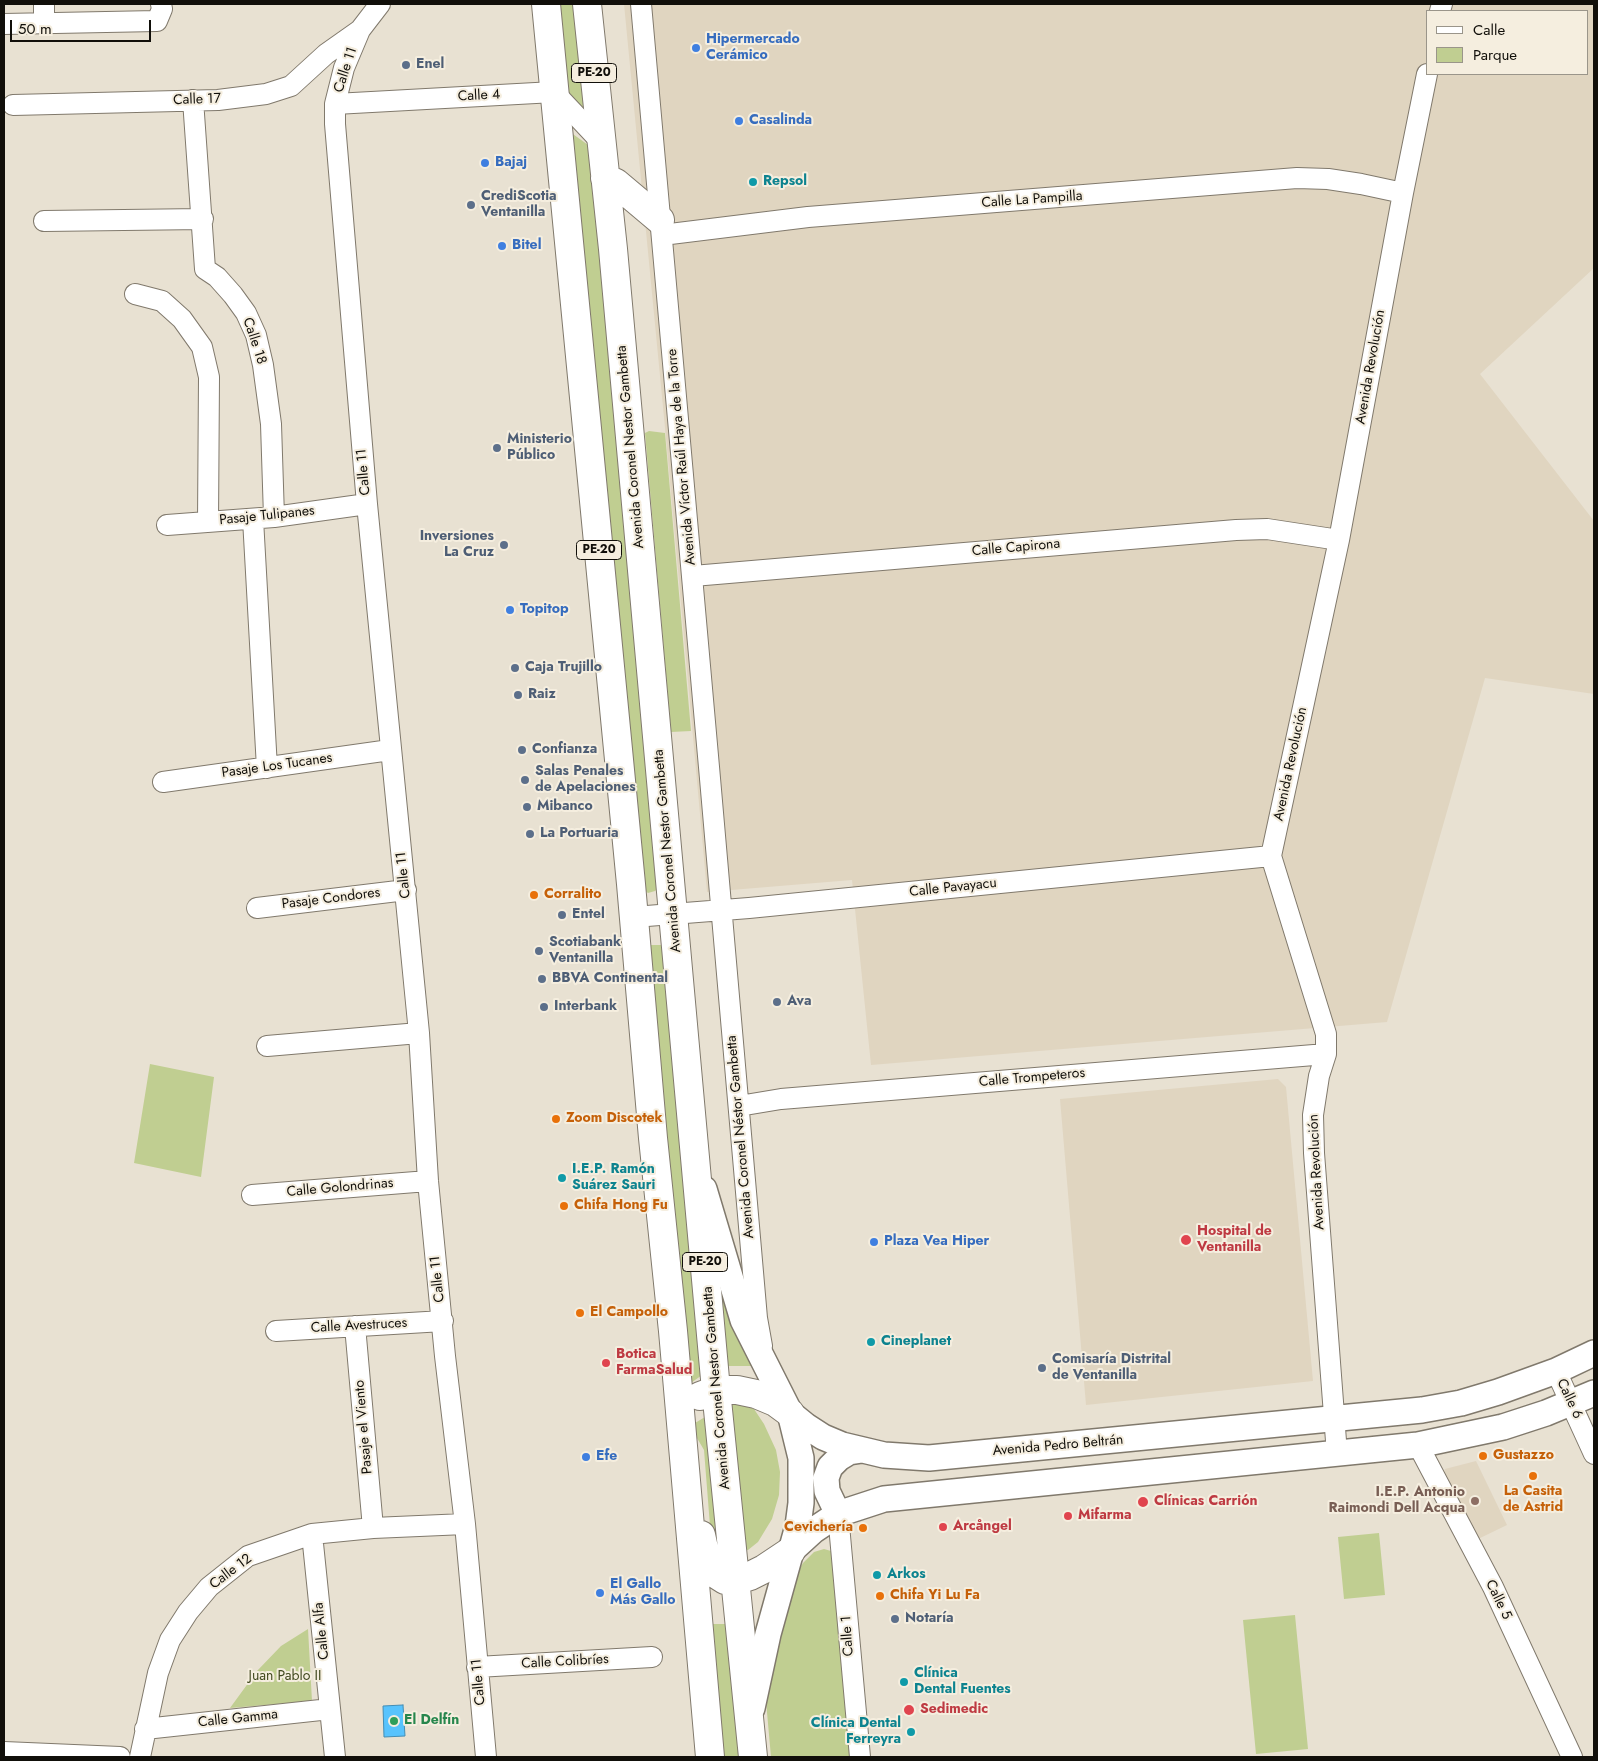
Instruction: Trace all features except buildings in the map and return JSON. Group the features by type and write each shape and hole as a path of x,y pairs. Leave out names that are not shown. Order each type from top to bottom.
{"highway":[{"name":"PE-20","path":"546,4 634,917 710,1757"},
{"name":"Avenida Coronel Nestor Gambetta","path":"587,4 613,249 716,1390 753,1757"},
{"path":"605,178 616,183 661,228"},
{"path":"680,1414 690,1402 703,1394 716,1390 736,1390 756,1394 775,1402 790,1413"},
{"path":"683,1446 707,1562 714,1573 724,1580 735,1581 764,1569 791,1551"}],"main road":[{"name":"Avenida Pedro Beltrán","path":"696,1163 743,1320 790,1413 823,1437 842,1445 884,1455 929,1458 1422,1410 1461,1403 1498,1392 1556,1371 1594,1353"},
{"path":"791,1551 814,1530 838,1514 884,1499 1418,1445 1502,1427 1594,1393"},
{"path":"750,1722 768,1634 798,1526 802,1480 801,1458 790,1413"},
{"path":"838,1514 826,1491 826,1478 830,1467 849,1452 862,1450"}],"street":[{"path":"4,24 44,14 100,13 156,21 162,9 161,4"},
{"name":"Calle 11","path":"380,4 360,30 344,68 335,104 337,144 367,504 419,1033 428,1181 445,1356 465,1524 486,1757"},
{"name":"Avenida Víctor Raúl Haya de la Torre","path":"641,4 722,910"},
{"name":"Calle 17","path":"13,105 218,100 266,94 291,86 326,54 360,30"},
{"name":"Avenida Revolución","path":"1337,1454 1314,1153 1313,1115 1326,1054 1326,1034 1271,856 1339,540 1427,75"},
{"path":"554,92 601,142"},
{"name":"Calle 4","path":"335,104 554,92"},
{"name":"Calle 18","path":"194,100 205,268 228,289 246,313 256,335 263,365 271,424 274,517"},
{"name":"Calle La Pampilla","path":"661,228 1297,178 1328,179 1403,193"},
{"path":"44,221 202,219"},
{"path":"135,294 162,300 182,319 202,347 209,377 208,522"},
{"name":"Pasaje Tulipanes","path":"167,525 274,517 367,504"},
{"path":"254,519 267,768"},
{"name":"Calle Capirona","path":"692,576 1236,530 1267,529 1339,540"},
{"name":"Pasaje Los Tucanes","path":"163,782 390,750"},
{"name":"Calle Pavayacu","path":"634,917 673,915 1271,856"},
{"name":"Pasaje Condores","path":"257,908 406,890"},
{"name":"Avenida Coronel Néstor Gambetta","path":"722,910 757,1318 766,1364"},
{"path":"267,1046 419,1033"},
{"name":"Calle Trompeteros","path":"738,1106 791,1098 1326,1054"},
{"name":"Calle Golondrinas","path":"252,1195 428,1181"},
{"name":"Calle Avestruces","path":"276,1331 442,1321"},
{"name":"Pasaje el Viento","path":"355,1326 373,1528"},
{"name":"Calle 6","path":"1556,1371 1594,1454"},
{"name":"Calle 5","path":"1418,1445 1493,1587 1572,1757"},
{"name":"Calle 1","path":"838,1514 860,1757"},
{"name":"Calle 12","path":"140,1757 158,1673 170,1640 188,1612 209,1587 248,1556 312,1534 373,1528 465,1524"},
{"name":"Calle Alfa","path":"312,1534 335,1757"},
{"name":"Calle Colibríes","path":"478,1667 652,1657"},
{"name":"Calle Gamma","path":"146,1729 330,1709"},
{"path":"7,1754 120,1757"}],"shaded area":[{"path":"624,4 1594,4 1594,268 1480,374 1594,521 1594,694 1485,678 1387,1022 871,1065 852,880 707,892"},
{"name":"Hospital de Ventanilla","path":"1278,1079 1286,1087 1313,1381 1086,1405 1060,1099"},
{"name":"I.E.P. Antonio Raimondi Dell Acqua","path":"1476,1461 1507,1525 1476,1540 1443,1477 1445,1469"}],"green space":[{"path":"558,4 576,4 586,111 568,104"},
{"path":"570,132 591,147 660,886 655,891 648,893 642,888"},
{"path":"649,431 665,433 691,731 671,732 645,433"},
{"path":"651,945 661,945 667,949 705,1373 688,1385 646,950"},
{"path":"150,1064 214,1077 201,1177 134,1163"},
{"path":"716,1270 754,1366 724,1366"},
{"path":"727,1403 740,1404 754,1409 764,1424 776,1450 780,1472 779,1495 772,1519 758,1542 748,1550 741,1551"},
{"path":"710,1414 722,1553 712,1551 704,1450 690,1426"},
{"path":"1379,1533 1385,1595 1344,1599 1338,1537"},
{"path":"824,1549 831,1551 850,1757 771,1757 765,1690 796,1575 803,1563 814,1552"},
{"path":"1295,1615 1308,1749 1256,1754 1243,1620"},
{"path":"713,1624 729,1624 741,1757 724,1757"},
{"name":"Juan Pablo II","path":"308,1629 312,1701 230,1708 257,1671 281,1646"}],"water":[{"name":"El Delfín","path":"403,1705 405,1736 384,1737 383,1706"}],"place":[{"name":"Hipermercado Cerámico","path":"696,48"},
{"name":"Enel","path":"406,65"},
{"name":"Casalinda","path":"739,121"},
{"name":"Bajaj","path":"485,163"},
{"name":"Repsol","path":"753,182"},
{"name":"CrediScotia Ventanilla","path":"471,205"},
{"name":"Bitel","path":"502,246"},
{"name":"Ministerio Público","path":"497,448"},
{"name":"Inversiones La Cruz","path":"504,545"},
{"name":"Topitop","path":"510,610"},
{"name":"Caja Trujillo","path":"515,668"},
{"name":"Raiz","path":"518,695"},
{"name":"Confianza","path":"522,750"},
{"name":"Salas Penales de Apelaciones","path":"525,780"},
{"name":"Mibanco","path":"527,807"},
{"name":"La Portuaria","path":"530,834"},
{"name":"Corralito","path":"534,895"},
{"name":"Entel","path":"562,915"},
{"name":"Scotiabank Ventanilla","path":"539,951"},
{"name":"BBVA Continental","path":"542,979"},
{"name":"Ava","path":"777,1002"},
{"name":"Interbank","path":"544,1007"},
{"name":"Zoom Discotek","path":"556,1119"},
{"name":"I.E.P. Ramón Suárez Sauri","path":"562,1178"},
{"name":"Chifa Hong Fu","path":"564,1206"},
{"name":"Hospital de Ventanilla","path":"1186,1240"},
{"name":"Plaza Vea Hiper","path":"874,1242"},
{"name":"El Campollo","path":"580,1313"},
{"name":"Cineplanet","path":"871,1342"},
{"name":"Botica FarmaSalud","path":"606,1363"},
{"name":"Comisaría Distrital de Ventanilla","path":"1042,1368"},
{"name":"Gustazzo","path":"1483,1456"},
{"name":"Efe","path":"586,1457"},
{"name":"La Casita de Astrid","path":"1533,1476"},
{"name":"I.E.P. Antonio Raimondi Dell Acqua","path":"1475,1501"},
{"name":"Clínicas Carrión","path":"1143,1502"},
{"name":"Mifarma","path":"1068,1516"},
{"name":"Arcångel","path":"943,1527"},
{"name":"Cevichería","path":"863,1528"},
{"name":"Arkos","path":"877,1575"},
{"name":"El Gallo Más Gallo","path":"600,1593"},
{"name":"Chifa Yi Lu Fa","path":"880,1596"},
{"name":"Notaría","path":"895,1619"},
{"name":"Clínica Dental Fuentes","path":"904,1682"},
{"name":"Sedimedic","path":"909,1710"},
{"name":"El Delfín","path":"394,1721"},
{"name":"Clínica Dental Ferreyra","path":"911,1732"}]}
